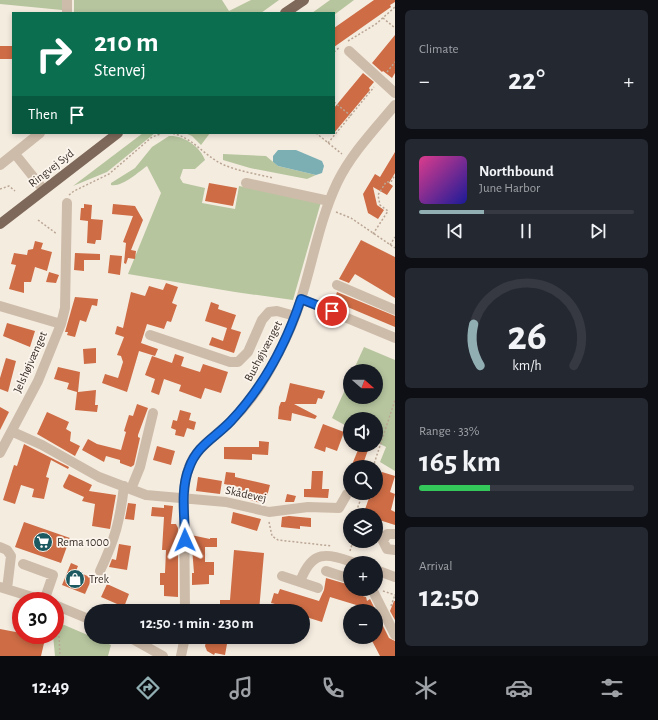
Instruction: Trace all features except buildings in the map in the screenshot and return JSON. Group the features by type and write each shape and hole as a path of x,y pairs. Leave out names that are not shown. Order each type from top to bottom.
{"main road":[{"path":"286,12 304,0"},
{"name":"Ringvej Syd","path":"0,224 43,189 117,134"}],"street":[{"path":"67,0 67,12"},
{"path":"346,46 395,93"},
{"name":"Bushøjvænget","path":"185,604 185,481 195,453 230,423 257,390 281,350 296,316 328,205 349,161 395,106"},
{"path":"0,165 39,134"},
{"path":"15,154 43,189"},
{"path":"246,183 328,205"},
{"name":"Jelshøjvænget","path":"0,453 38,381 61,324 65,308 67,203"},
{"path":"337,285 395,310"},
{"path":"301,299 395,338"},
{"name":"Jelshøjvænget","path":"0,306 61,324"},
{"name":"Bushøjvænget","path":"150,335 230,362 238,362 248,352 262,320 269,312 277,311 296,316"},
{"path":"100,571 114,540 128,488 140,467 153,413"},
{"name":"Skådevej","path":"12,432 48,448 99,477 146,495 184,497 226,502 269,512 308,507 339,508 344,500"},
{"path":"395,534 387,534 383,541 387,549 395,550"},
{"path":"0,547 7,550 11,556 4,588 17,592"},
{"path":"300,582 305,568 310,561 318,556 334,556 343,559"},
{"path":"23,564 53,575 48,592"},
{"path":"326,570 343,576"},
{"path":"383,573 395,577"},
{"path":"282,576 318,588"},
{"path":"376,596 395,635"},
{"path":"64,608 84,617"},
{"path":"141,644 163,656"},
{"path":"182,656 184,644"}],"path":[{"path":"335,52 346,46 395,7"},
{"path":"383,18 395,28"},
{"path":"328,143 395,62"},
{"path":"335,103 351,116"},
{"path":"78,189 109,174 152,137 160,134"},
{"path":"178,134 191,141 210,158 223,165 276,179"},
{"path":"317,134 342,154"},
{"path":"373,234 388,211 380,205 378,195 386,182 391,182 395,175"},
{"path":"0,189 9,186 15,191"},
{"path":"328,205 351,218 395,248"},
{"path":"38,220 54,234 66,237"},
{"path":"390,245 395,236"},
{"path":"374,460 395,400"},
{"path":"269,512 272,536 278,540 329,545 336,548"},
{"path":"383,590 395,594"},
{"path":"59,644 60,656"}],"green space":[{"path":"0,0 62,0 62,10 0,4"},
{"path":"74,0 222,0 229,11 251,0 279,0 262,12 74,12"},
{"path":"330,0 354,0 335,14 335,12 313,12"},
{"path":"142,134 154,134 107,172 73,186"},
{"path":"187,134 209,134 201,145 192,136"},
{"path":"169,136 185,139 195,146 203,155 205,160 195,169 183,169 180,178 183,183 205,188 202,203 235,209 239,186 321,202 293,300 128,274 161,193 147,166 125,182 116,185 111,185 111,183 135,168 152,147"},
{"path":"223,154 266,156 278,166 316,175 307,179 250,168 223,160"},
{"path":"364,347 395,360 395,471 383,464 383,460 381,460 386,447 383,446 383,412 343,412 343,424 332,418 343,394 343,404 383,404 383,364 356,364"},
{"path":"64,625 84,633 84,644 111,645 108,656 55,656 54,644 64,644"}],"water":[{"path":"278,150 296,150 322,161 324,166 322,173 316,175 278,166 273,162 273,156"}],"place":[{"name":"Rema 1000","path":"43,542"},
{"name":"Trek","path":"75,579"}],"route":[{"path":"185,540 185,481 195,453 230,423 257,390 284,344 296,316 301,299 332,311"}]}
